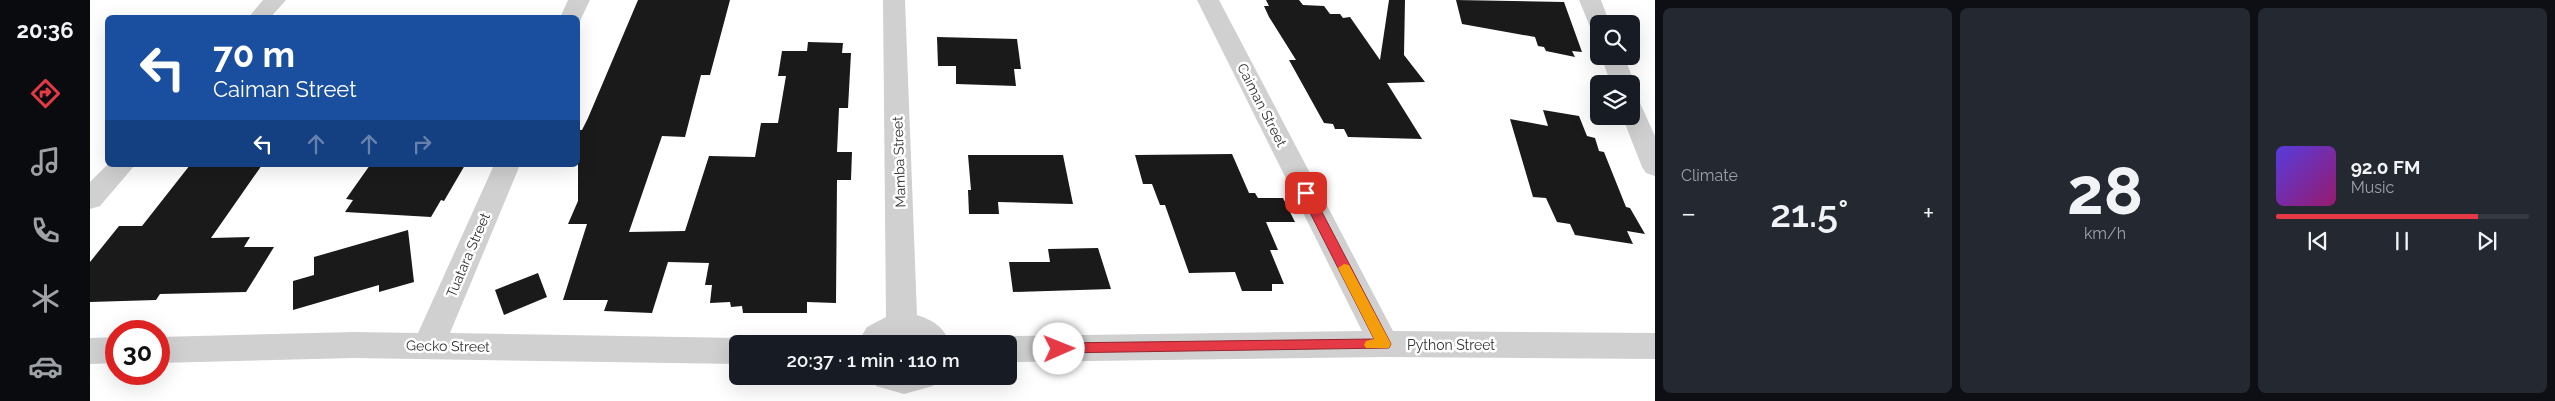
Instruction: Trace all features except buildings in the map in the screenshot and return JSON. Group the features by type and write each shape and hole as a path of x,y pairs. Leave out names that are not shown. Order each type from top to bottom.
{"street":[{"path":"261,15 274,0"},
{"path":"572,15 578,0"},
{"name":"Mamba Street","path":"894,0 902,325"},
{"name":"Caiman Street","path":"1208,0 1384,344"},
{"path":"1590,0 1596,15"},
{"path":"1638,125 1655,167"},
{"path":"90,199 120,167"},
{"name":"Tuatara Street","path":"429,345 507,167"},
{"path":"880,335 882,332 902,325 920,329 929,335"},
{"name":"Python Street","path":"1017,349 1384,344 1655,346"},
{"name":"Gecko Street","path":"170,350 429,345 729,351"},
{"path":"90,351 105,350"}],"slow traffic":[{"path":"1344,268 1384,344 1371,345"}],"route":[{"path":"1059,349 1384,344 1306,193"}]}
